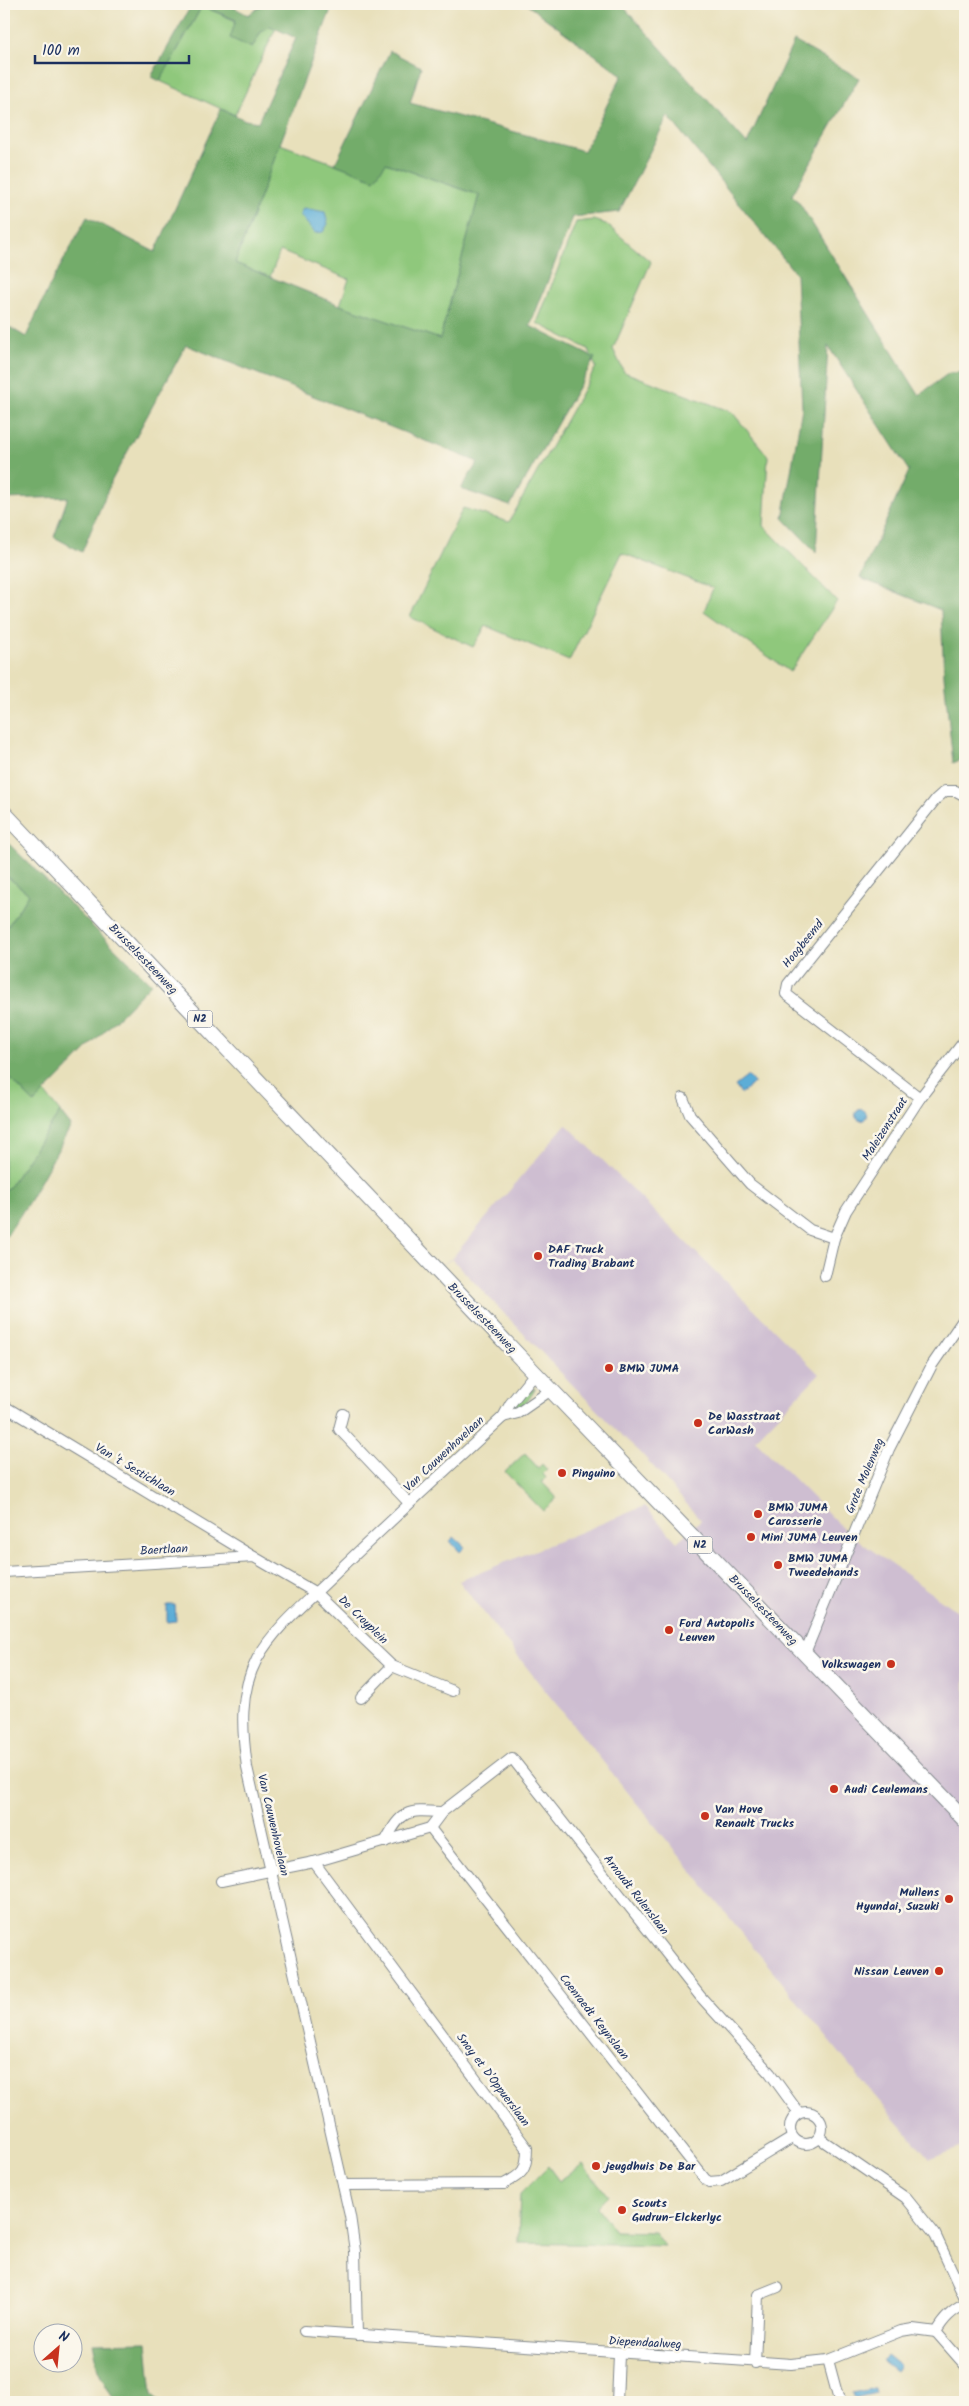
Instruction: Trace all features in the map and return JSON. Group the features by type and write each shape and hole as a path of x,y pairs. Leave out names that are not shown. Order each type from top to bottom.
{"main road":[{"name":"Brusselsesteenweg","path":"4,813 551,1390 965,1820"}],"street":[{"name":"Hoogbeemd","path":"920,1098 786,994 788,984 936,799 945,791 961,793"},
{"name":"Maleizenstraat","path":"825,1276 834,1238 846,1211 920,1098 965,1040"},
{"path":"683,1098 690,1115 750,1184 810,1230 834,1238"},
{"name":"Grote Molenweg","path":"805,1653 889,1449 932,1366 965,1317"},
{"name":"Van Couwenhovelaan","path":"357,2334 355,2251 343,2185 247,1767 241,1723 246,1689 257,1660 277,1631 502,1417 535,1373"},
{"name":"Van Couwenhovelaan","path":"502,1417 518,1413 551,1390"},
{"name":"Van 't Sestichlaan","path":"4,1406 254,1557"},
{"path":"343,1414 339,1429 409,1504"},
{"path":"254,1557 316,1593"},
{"name":"Baertlaan","path":"4,1572 254,1557"},
{"name":"De Croyplein","path":"316,1593 392,1666 453,1691"},
{"path":"361,1698 392,1666"},
{"name":"Arnoudt Rulenslaan","path":"430,1828 442,1812 512,1758 700,1996 770,2073 799,2113"},
{"path":"385,1842 395,1823 405,1813 422,1811 442,1812"},
{"path":"221,1881 314,1862 430,1828"},
{"name":"Coenraedt Keynslaan","path":"430,1828 705,2179 709,2182 721,2181 792,2138"},
{"name":"Snoy et D'Oppuerslaan","path":"314,1862 527,2148 525,2167 519,2176 504,2184 343,2185"},
{"path":"810,2112 818,2118 822,2128 819,2138 805,2144 792,2138 790,2124 799,2113 810,2112"},
{"path":"819,2138 906,2198 934,2234 965,2299"},
{"path":"755,2363 758,2295 778,2287"},
{"path":"965,2304 951,2312 943,2320 936,2332 965,2365"},
{"name":"Diependaalweg","path":"304,2331 618,2354 791,2364 828,2360 901,2331 912,2329 936,2332"},
{"path":"617,2402 618,2354"},
{"path":"828,2360 838,2397 842,2402"}],"shaded area":[{"path":"566,1124 819,1374 755,1440 848,1533 965,1617 965,2146 930,2159 872,2093 539,1683 459,1581 645,1506 677,1542 701,1520 641,1453 611,1425 452,1259 435,1269 452,1258"}],"green space":[{"path":"192,4 235,4 233,7 248,15 264,4 333,4 235,263 340,305 440,339 479,195 386,163 374,179 335,164 390,51 421,67 410,103 584,151 622,75 526,4 621,4 747,144 794,41 859,78 792,195 800,204 919,395 949,373 965,372 965,758 953,763 944,676 941,610 860,578 909,471 828,346 816,552 783,518 802,408 796,274 668,116 619,212 573,217 530,326 595,358 510,506 461,489 478,462 186,345 112,480 82,552 54,537 68,497 4,499 4,324 26,337 48,289 87,217 155,252 221,109 245,120 258,122 296,38 270,26 261,32 252,48 230,38 236,20 202,6 160,81 151,77"},
{"path":"202,6 236,21 252,48 261,32 270,25 276,28 235,115 160,81"},
{"path":"280,144 374,178 386,163 479,195 440,339 340,305 349,279 280,251 270,277 235,263"},
{"path":"594,220 606,224 651,262 613,349 624,372 732,412 768,456 764,526 837,601 790,672 704,611 713,588 622,553 569,661 486,626 473,647 410,617 463,508 509,522 596,367 588,349 537,323 576,222"},
{"path":"4,839 151,984 34,1103 4,1072 4,932 29,894 4,874"},
{"path":"4,874 29,894 4,932"},
{"path":"4,1072 34,1103 44,1092 60,1112 7,1190 4,1190"},
{"path":"60,1112 71,1126 30,1200 4,1240 4,1190 7,1190"},
{"path":"535,1388 527,1402 513,1409 512,1406 520,1397"},
{"path":"525,1453 538,1468 542,1464 547,1470 543,1474 546,1478 542,1482 557,1498 543,1511 505,1472"},
{"path":"583,2164 608,2196 597,2207 615,2231 655,2232 665,2246 518,2243 520,2194 548,2166 559,2181"},
{"path":"147,2342 152,2396 160,2402 115,2402 100,2375 93,2343"}],"water":[{"path":"303,208 325,212 328,224 323,232 315,233 300,215"},
{"path":"748,1076 754,1083 741,1094 735,1086"},
{"path":"861,1109 867,1115 861,1121 855,1115"},
{"path":"454,1537 465,1547 460,1552 450,1541"},
{"path":"167,1605 175,1605 176,1621 167,1622"},
{"path":"887,2356 900,2366 896,2372 883,2362"},
{"path":"875,2388 876,2393 854,2398 853,2393"}],"place":[{"name":"DAF Truck Trading Brabant","path":"538,1256"},
{"name":"BMW JUMA","path":"609,1368"},
{"name":"De Wasstraat CarWash","path":"698,1423"},
{"name":"Pinguino","path":"562,1473"},
{"name":"BMW JUMA Carosserie","path":"758,1514"},
{"name":"Mini JUMA Leuven","path":"751,1537"},
{"name":"BMW JUMA Tweedehands","path":"778,1565"},
{"name":"Ford Autopolis Leuven","path":"669,1630"},
{"name":"Volkswagen","path":"891,1664"},
{"name":"Audi Ceulemans","path":"834,1789"},
{"name":"Van Hove Renault Trucks","path":"705,1816"},
{"name":"Mullens Hyundai, Suzuki","path":"949,1899"},
{"name":"Nissan Leuven","path":"939,1971"},
{"name":"jeugdhuis De Bar","path":"596,2166"},
{"name":"Scouts Gudrun-Elckerlyc","path":"622,2210"}]}
